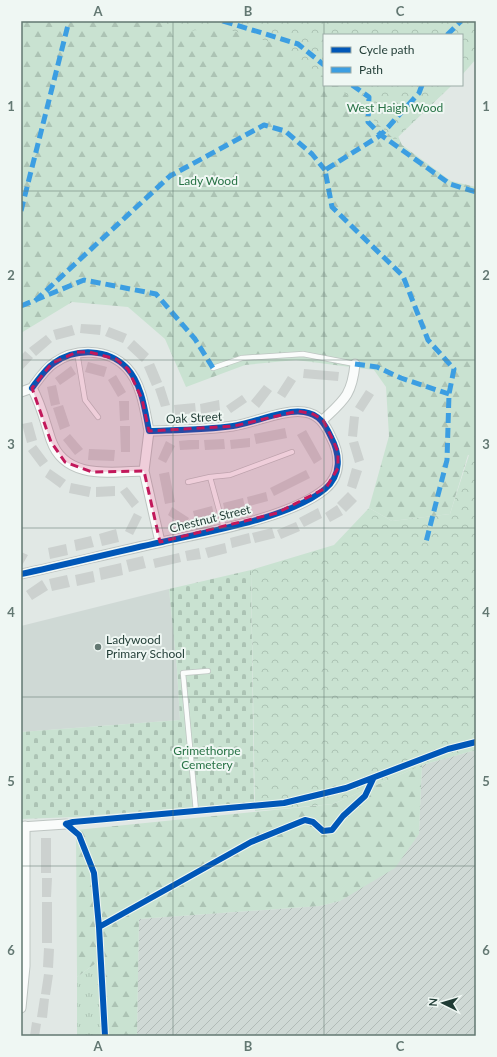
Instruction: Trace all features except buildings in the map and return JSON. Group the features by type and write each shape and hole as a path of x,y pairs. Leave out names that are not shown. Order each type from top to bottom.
{"street":[{"path":"21,392 32,388 52,363 77,352 89,352 116,359 128,369 136,382 142,399 148,431 144,471 160,542"},
{"path":"323,420 338,406 351,390 355,364"},
{"path":"32,388 38,399 51,442 56,452 65,462 78,469 92,472 144,471"},
{"name":"Oak Street","path":"148,431 234,426 298,411 314,414 323,420"},
{"name":"Chestnut Street","path":"21,574 224,528 277,513 304,501 326,488 338,468 338,452 323,420"},
{"path":"21,1008 25,966 23,920 23,826 66,824"}],"lane":[{"path":"77,352 85,400 98,417"},
{"path":"213,368 242,358 303,354 355,364"},
{"path":"188,482 210,477 230,475 292,452"},
{"path":"210,477 224,528"},
{"path":"66,824 73,822 196,812 183,673 208,671"}],"highlighted area":[{"path":"77,352 89,352 116,359 128,369 142,399 149,431 234,426 298,411 313,414 323,420 333,440 338,452 338,468 326,488 277,513 160,542 144,471 92,472 65,462 51,442 32,388 52,363"}],"shaded area":[{"name":"Ladywood Primary School","path":"169,589 177,669 180,720 21,732 21,626"},
{"path":"476,750 476,1036 137,1036 139,919 320,906 340,901 419,834 422,765"}],"green space":[{"name":"Lady Wood","path":"21,21 476,21 463,34 323,34 323,86 451,86 398,136 402,145 451,181 476,187 476,455 468,455 450,514 392,521 369,508 389,436 386,387 374,370 296,360 245,365 186,387 165,339 128,307 72,302 21,333"},
{"name":"West Haigh Wood","path":"159,21 476,21 476,59 463,74 463,34 323,34 323,76 277,44 220,27 182,32"},
{"name":"West Haigh Wood","path":"337,86 451,86 395,140"},
{"path":"469,455 476,455 476,750 422,765 333,804 255,811 251,570 334,545 369,508 392,521 450,514"},
{"name":"Grimethorpe Cemetery","path":"251,570 254,802 75,817 21,819 21,732 180,720 177,669 169,589"},
{"path":"422,765 419,834 395,868 340,901 320,906 139,919 137,1036 108,1036 103,958 77,977 76,830 333,804"},
{"path":"103,958 108,1036 77,1036 77,977"}],"marked path":[{"path":"21,211 69,21"},
{"path":"223,21 298,44 323,64"},
{"path":"448,34 461,21"},
{"path":"353,86 369,97 368,122 381,135 450,184 476,192"},
{"path":"422,86 419,93 381,135 325,170 332,207 403,276 428,340 454,369 449,394 447,460 426,542"},
{"path":"35,301 170,176 264,125 285,131 312,154 325,170"},
{"path":"21,306 84,280 156,294 195,339 213,368"},
{"path":"355,364 377,367 401,378 449,394"}],"cycle path":[{"path":"21,574 247,523 270,516 310,499 325,489 331,483 337,471 338,464 338,457 334,444 321,420 314,415 304,412 287,412 233,426 191,430 149,431 142,398 132,374 119,361 101,354 91,352 81,353 62,358 48,368 32,388"},
{"path":"66,824 73,822 284,803 346,788 448,749 476,742"},
{"path":"99,927 251,842 305,820 313,822 323,831 332,830 343,816 365,796 373,779"},
{"path":"66,824 79,835 94,873 99,927 105,1036"}],"place":[{"name":"Ladywood Primary School","path":"98,647"}]}
